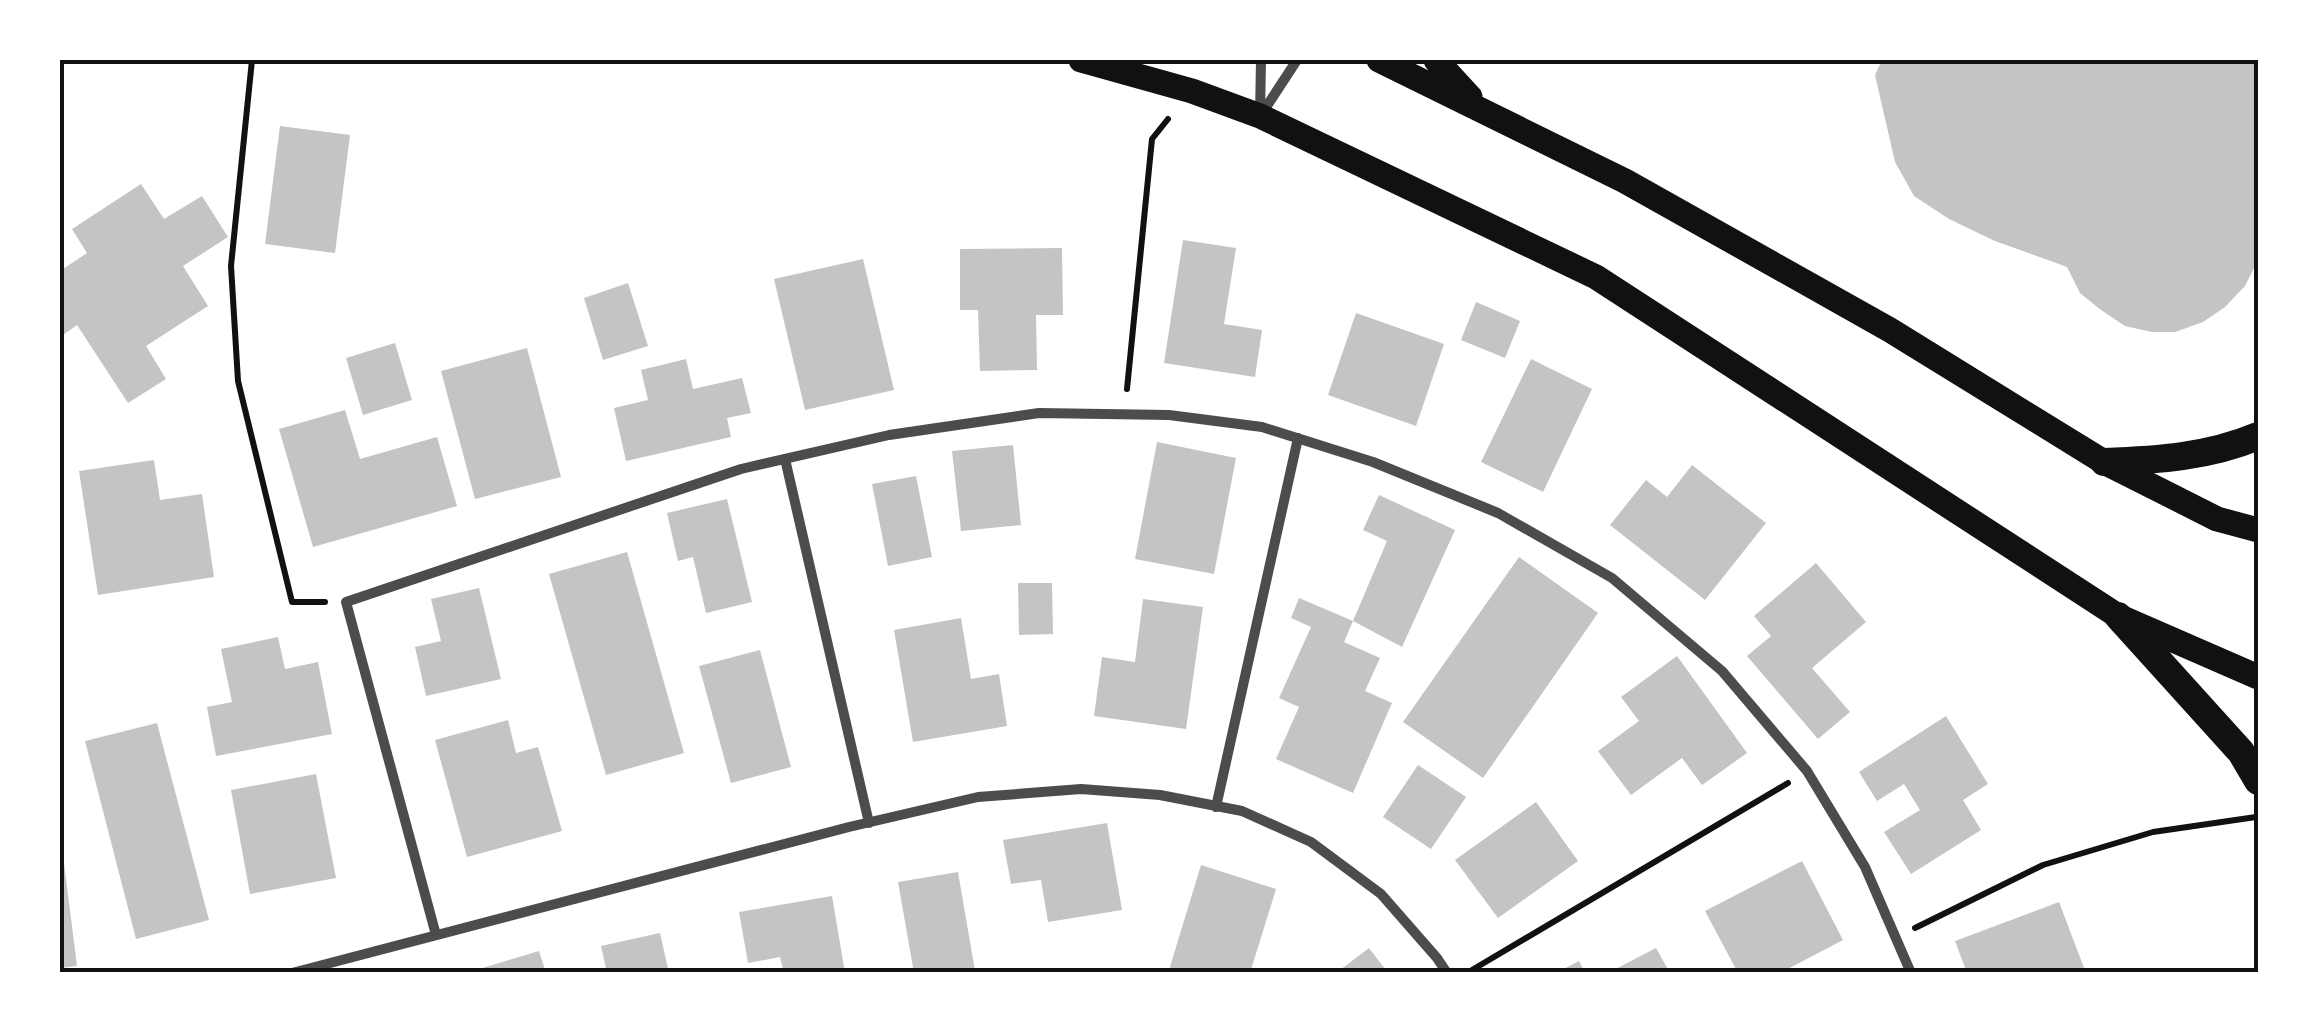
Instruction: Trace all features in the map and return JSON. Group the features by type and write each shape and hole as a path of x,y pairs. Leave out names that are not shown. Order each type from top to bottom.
{"highway":[{"path":"2104,462 2178,459 2258,436"},
{"path":"2118,616 2240,752 2258,781"}],"main road":[{"path":"1080,60 1192,91 1260,116 1596,277 2118,616 2258,677"},
{"path":"1379,60 1624,181 1890,330 2104,462 2217,519 2258,530"},
{"path":"1436,60 1480,108"}],"street":[{"path":"1260,116 1261,60"},
{"path":"1260,116 1297,60"},
{"path":"436,935 346,602 741,469 889,434 1039,413 1169,415 1262,426 1373,462 1498,513 1612,578 1722,671 1808,771 1865,867 1911,973"},
{"path":"1216,806 1298,438"},
{"path":"785,459 868,823"},
{"path":"292,973 978,797 1081,789 1160,795 1242,811 1310,842 1381,894 1448,973"}],"path":[{"path":"252,60 231,266 238,381 292,602 346,602"},
{"path":"1125,414 1152,138 1192,91"},
{"path":"1466,973 1808,771"},
{"path":"1896,937 2044,865 2153,832 2258,816"}],"building":[{"path":"1882,60 2258,60 2258,251 2245,286 2203,322 2175,332 2125,326 2080,293 2067,267 1995,241 1949,219 1914,196 1895,162 1875,75"},
{"path":"280,126 350,135 335,253 265,244"},
{"path":"141,184 164,219 202,196 228,237 183,266 208,306 146,346 166,379 128,403 77,325 60,337 60,271 87,253 72,229"},
{"path":"1183,240 1236,248 1224,324 1262,330 1255,377 1164,363"},
{"path":"1062,248 1063,315 1036,315 1037,370 980,371 978,310 960,310 960,249"},
{"path":"863,259 894,390 805,410 774,279"},
{"path":"628,283 648,346 603,360 584,298"},
{"path":"1476,302 1520,321 1505,358 1461,340"},
{"path":"1356,313 1444,344 1416,426 1328,395"},
{"path":"395,343 412,400 363,415 346,358"},
{"path":"527,348 561,477 475,499 441,371"},
{"path":"686,359 693,389 742,378 751,413 727,418 731,437 626,461 614,408 648,400 641,370"},
{"path":"1531,359 1592,389 1543,492 1481,462"},
{"path":"345,410 360,459 437,437 457,506 313,547 279,429"},
{"path":"1157,442 1236,458 1214,574 1135,559"},
{"path":"1013,445 1021,525 961,531 952,451"},
{"path":"154,460 160,500 202,494 214,577 98,595 79,471"},
{"path":"1692,465 1766,523 1705,600 1610,525 1646,480 1667,497"},
{"path":"916,476 932,557 888,566 872,484"},
{"path":"1379,495 1455,530 1402,647 1353,621 1387,541 1363,530"},
{"path":"727,499 752,602 706,613 693,557 678,561 667,513"},
{"path":"627,552 684,753 606,775 549,574"},
{"path":"1519,557 1598,613 1483,778 1403,722"},
{"path":"1816,563 1866,622 1812,668 1850,712 1818,739 1747,656 1771,636 1754,616"},
{"path":"1018,583 1052,583 1053,634 1019,635"},
{"path":"479,588 501,679 426,696 415,647 441,641 431,599"},
{"path":"1299,598 1353,621 1344,642 1380,658 1365,691 1392,703 1353,793 1276,759 1299,707 1279,698 1311,627 1291,618"},
{"path":"1143,599 1203,607 1186,729 1094,716 1102,657 1135,662"},
{"path":"961,618 971,679 999,674 1007,726 913,742 894,630"},
{"path":"278,637 285,669 318,662 332,734 216,756 207,707 232,702 221,649"},
{"path":"760,650 791,767 731,783 699,666"},
{"path":"1677,656 1747,753 1702,785 1682,758 1631,795 1598,751 1639,721 1621,697"},
{"path":"1946,716 1988,784 1963,800 1981,830 1911,874 1884,832 1920,810 1904,784 1877,801 1859,772"},
{"path":"508,720 516,753 538,747 562,831 467,857 435,740"},
{"path":"157,723 209,920 136,939 85,741"},
{"path":"1418,765 1466,797 1431,849 1383,817"},
{"path":"316,774 336,878 250,894 231,790"},
{"path":"1536,802 1578,861 1498,918 1455,860"},
{"path":"1107,823 1122,910 1048,922 1041,880 1011,884 1003,840"},
{"path":"60,847 77,966 60,968"},
{"path":"1802,861 1843,940 1780,973 1738,973 1705,911"},
{"path":"1201,865 1276,889 1250,973 1169,970"},
{"path":"958,872 975,971 914,973 898,882"},
{"path":"832,896 845,973 784,973 780,957 748,963 739,912"},
{"path":"2059,902 2086,973 1967,973 1955,941"},
{"path":"660,933 669,973 607,973 601,946"},
{"path":"1369,948 1388,973 1336,973"},
{"path":"1656,948 1670,973 1608,973"},
{"path":"539,951 546,973 469,973 469,972"},
{"path":"1579,961 1585,973 1556,973"}]}
